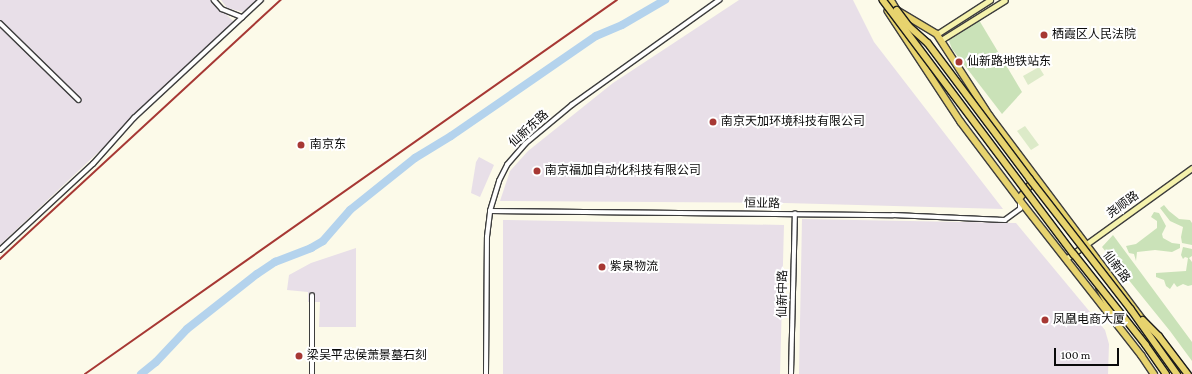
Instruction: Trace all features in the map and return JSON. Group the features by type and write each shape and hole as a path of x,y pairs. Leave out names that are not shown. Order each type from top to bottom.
{"main road":[{"name":"仙新路","path":"883,0 904,38 961,122 1019,199 1067,258 1154,374"},
{"name":"仙新路","path":"883,0 1146,345 1166,374"},
{"name":"仙新路","path":"891,0 909,26 928,43 1030,179 1132,309 1177,374"},
{"path":"936,34 990,0"},
{"path":"941,40 1004,0"},
{"name":"仙新路","path":"897,10 936,34 941,40 990,116 1166,350 1181,374"},
{"name":"尧顺路","path":"1067,258 1192,168"},
{"path":"1019,199 1035,179 1034,173"},
{"path":"1094,278 1116,319 1157,374"},
{"path":"1132,309 1159,336 1188,374"}],"street":[{"path":"214,0 222,9 242,17"},
{"path":"0,250 92,164 134,118 261,0"},
{"name":"仙新东路","path":"486,374 487,237 490,211 498,181 504,170 525,144 620,69 719,0"},
{"path":"0,23 79,100"},
{"name":"恒业路","path":"490,211 795,214 1006,220 1020,209 1021,203 1019,199"},
{"name":"仙新中路","path":"791,374 795,214"},
{"path":"312,296 312,374"}],"shaded area":[{"path":"0,0 212,0 235,23 0,245"},
{"path":"221,0 257,0 243,12 227,8"},
{"path":"739,0 853,0 874,42 1003,209 785,203 500,201 510,171 528,151 613,83"},
{"path":"479,157 494,165 480,197 471,193 476,162"},
{"path":"802,219 1016,223 1105,330 1109,344 1108,374 799,374"},
{"name":"紫泉物流","path":"503,220 784,225 780,374 503,374"},
{"path":"356,248 356,327 319,327 320,302 308,302 308,292 287,290 289,275 311,263"}],"green space":[{"path":"979,20 1022,92 1002,114 952,49 949,41 951,36"},
{"path":"1039,67 1044,75 1028,85 1023,76"},
{"path":"1025,126 1039,145 1031,150 1017,131"},
{"path":"1164,205 1179,219 1190,220 1192,223 1192,245 1182,243 1181,237 1183,227 1170,221 1160,208"},
{"path":"1154,212 1159,213 1166,226 1162,234 1163,238 1172,243 1180,244 1180,248 1172,252 1155,250 1137,252 1136,261 1134,254 1129,253 1126,246 1136,244 1157,228 1157,221 1151,217"},
{"path":"1113,235 1192,342 1192,361 1170,331 1102,247"},
{"path":"1183,247 1192,249 1192,256 1189,258 1192,262 1192,285 1188,286 1183,284 1177,287 1174,283 1170,289 1166,286 1164,280 1156,277 1156,273 1186,271 1188,258 1185,257 1183,259 1181,255"}],"waterway":[{"path":"141,374 156,362 187,329 257,274 275,262 311,248 323,241 350,210 415,158 451,136 596,36 622,25 665,0"}],"railway":[{"path":"0,259 281,0"},
{"path":"85,374 617,0"}],"place":[{"name":"栖霞区人民法院","path":"1044,35"},
{"name":"仙新路地铁站东","path":"959,62"},
{"name":"南京天加环境科技有限公司","path":"713,122"},
{"name":"南京东","path":"301,145"},
{"name":"南京福加自动化科技有限公司","path":"537,171"},
{"name":"紫泉物流","path":"602,267"},
{"name":"凤凰电商大厦","path":"1045,320"},
{"name":"梁吴平忠侯萧景墓石刻","path":"299,356"}]}
